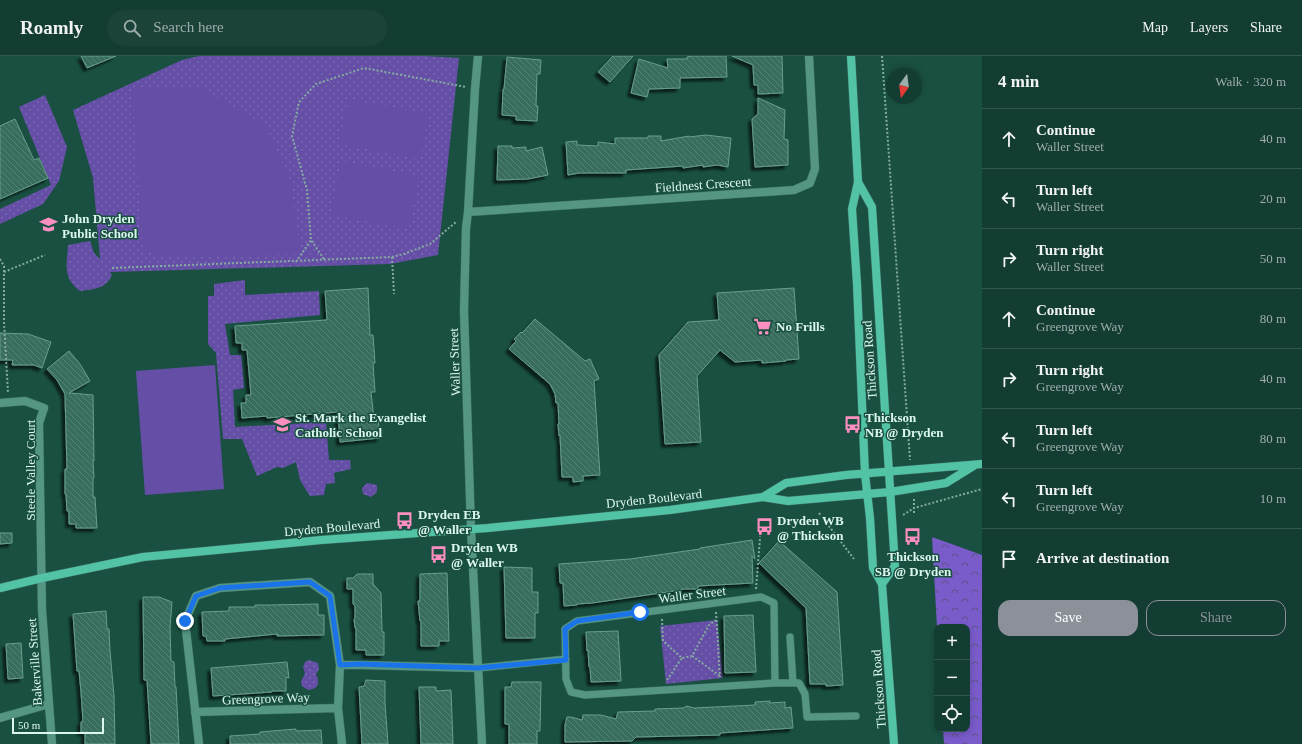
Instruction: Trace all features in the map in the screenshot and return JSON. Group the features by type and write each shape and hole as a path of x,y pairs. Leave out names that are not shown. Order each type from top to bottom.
{"street":[{"name":"Waller Street","path":"478,56 466,228 464,311 471,529 482,744"},
{"name":"Fieldnest Crescent","path":"468,212 794,190 810,183 814,169 809,56"},
{"name":"Thickson Road","path":"851,56 858,182 852,209 857,284 866,494 870,518 873,568 882,584 894,744"},
{"name":"Thickson Road","path":"858,182 872,207 896,566 882,584"},
{"name":"Steele Valley Court","path":"0,403 24,401 44,408 39,423 42,578"},
{"name":"Dryden Boulevard","path":"763,497 786,483 846,475 978,465"},
{"name":"Dryden Boulevard","path":"0,588 143,557 321,540 471,529 670,510 763,497 788,501 890,492 946,483 978,465"},
{"name":"Bakerville Street","path":"42,578 42,610 52,744"},
{"path":"199,744 185,621 196,596 220,588 310,582 330,596 340,665 338,708 342,744"},
{"path":"340,665 360,664 478,668"},
{"path":"0,718 49,704"},
{"name":"Greengrove Way","path":"195,712 338,708"}],"lane":[{"name":"Waller Street","path":"775,683 774,603 760,597 577,621 565,629 566,679 571,692 585,695 793,683"},
{"path":"790,637 793,683 799,682 805,694 807,717 856,716"},
{"path":"478,668 566,660"}],"path":[{"path":"882,56 909,454"},
{"path":"324,259 311,240 307,190 292,136 299,102 316,84 364,68 475,89"},
{"path":"112,268 296,262 324,259 392,257 430,244 468,212"},
{"path":"296,262 311,240"},
{"path":"4,272 45,255"},
{"path":"392,257 394,294"},
{"path":"0,259 4,266 4,322 9,402"},
{"path":"904,515 914,508 982,489"},
{"path":"914,513 915,502"},
{"path":"819,513 854,559"},
{"path":"755,597 761,525"},
{"path":"715,603 721,686"},
{"path":"661,610 662,641 682,658"},
{"path":"692,656 709,625 716,620"},
{"path":"659,690 682,658 692,656 720,676"}],"green space":[{"path":"932,537 982,555 982,744 944,744 943,732 970,732 970,624 937,624"}],"shaded area":[{"path":"199,56 424,56 459,58 438,255 390,264 110,272 112,275 103,286 95,289 80,291 70,281 68,276 68,245 90,241 94,253 100,259 93,178 73,110 182,60"},
{"path":"132,87 199,87 266,126 290,180 301,254 154,255 143,249"},
{"path":"45,95 67,147 59,181 43,204 0,224 0,209 51,185 19,107"},
{"path":"348,99 429,114 420,159 339,144"},
{"path":"341,161 419,176 409,229 331,215"},
{"path":"245,280 245,295 319,291 320,315 225,324 230,355 241,355 244,388 233,390 235,427 326,422 329,460 350,460 351,469 334,473 335,483 326,484 324,495 310,496 300,480 296,462 283,468 277,467 257,476 242,439 223,439 216,353 208,344 208,296 214,296 214,284"},
{"path":"215,365 224,489 145,495 136,371"},
{"path":"367,483 377,485 377,492 371,497 363,494 362,488"},
{"path":"717,620 723,678 666,684 660,626"},
{"path":"309,660 318,663 319,669 316,674 318,685 308,690 302,686 301,682 305,673 303,667 305,662"}],"building":[{"path":"81,56 116,56 87,68"},
{"path":"613,56 633,56 610,82 598,72"},
{"path":"726,56 727,77 680,78 680,88 649,89 647,97 631,93 639,59 668,68 667,59 687,59 687,57"},
{"path":"732,56 782,56 783,93 758,94 758,85 754,85 753,65"},
{"path":"507,57 541,60 540,74 537,74 537,121 516,120 516,116 502,115 503,89"},
{"path":"758,98 785,110 784,139 788,140 788,165 755,167 752,119 758,114"},
{"path":"15,119 34,160 39,158 48,178 0,199 0,126"},
{"path":"706,135 731,138 728,167 717,165 703,167 703,165 683,168 683,166 626,170 626,173 579,173 568,175 566,142 577,141 577,145 598,146 598,142 615,144 615,138 648,138 648,136 661,136 661,141 689,136"},
{"path":"498,146 512,146 512,148 526,147 526,151 542,147 548,175 528,179 497,180"},
{"path":"368,288 370,335 373,335 375,363 373,363 375,392 371,392 374,419 378,419 380,438 340,442 338,412 267,418 267,416 242,418 241,403 246,403 246,395 251,395 247,350 242,350 242,343 236,343 235,326 327,320 325,291"},
{"path":"794,288 799,359 762,363 762,360 735,362 720,350 697,376 701,442 665,444 659,355 688,322 719,320 717,293"},
{"path":"535,319 585,361 590,359 599,379 594,381 600,475 583,476 583,481 573,482 573,477 562,477 558,403 556,403 555,394 550,384 509,349 516,341 514,339"},
{"path":"0,333 28,334 51,342 42,368 34,365 12,365 13,360 0,360"},
{"path":"69,351 80,364 90,381 69,393 93,395 93,497 95,497 97,528 76,528 76,524 69,524 69,511 67,511 65,494 65,469 67,469 65,394 57,380 47,369"},
{"path":"0,533 12,533 12,543 0,544"},
{"path":"752,540 755,559 752,556 753,583 698,586 698,589 682,589 564,606 563,583 560,583 559,564 630,559"},
{"path":"779,541 837,592 843,685 826,686 826,684 810,684 806,608 759,563"},
{"path":"504,567 532,568 532,592 538,592 538,613 535,613 535,638 506,638"},
{"path":"447,573 449,641 439,641 439,646 421,646 421,621 418,601 420,601 420,574"},
{"path":"357,574 373,574 373,584 381,593 384,655 366,655 366,650 356,650 353,589 347,589 347,578 353,578"},
{"path":"143,597 159,597 172,602 170,627 171,661 174,662 179,744 151,744 147,680 144,680"},
{"path":"318,604 318,615 324,615 324,635 277,636 277,634 225,639 225,641 207,641 206,636 203,636 202,612 229,611 229,607 255,607 255,605"},
{"path":"106,611 107,629 109,629 114,696 115,744 85,744 85,732 81,732 81,722 83,721 79,671 77,671 73,614"},
{"path":"753,615 756,672 725,673 724,616"},
{"path":"618,631 621,681 591,682 586,632"},
{"path":"21,643 23,678 8,679 6,644"},
{"path":"287,662 289,678 286,677 286,691 213,696 211,668"},
{"path":"366,680 385,681 388,744 362,744 359,687 364,686"},
{"path":"512,682 541,682 540,731 537,731 537,744 509,744 509,724 505,724 505,687 511,687"},
{"path":"419,687 436,687 436,691 451,690 453,744 421,744"},
{"path":"770,701 769,703 785,702 785,708 791,707 793,728 720,733 720,735 636,737 632,741 565,742 565,725 567,717 582,720 583,715 601,715 616,719 618,712 655,711 655,709 683,708 687,706 694,708 755,705 755,702"},
{"path":"296,729 296,731 321,730 322,744 230,744 230,736"}],"place":[{"name":"John Dryden Public School","path":"49,225"},
{"name":"No Frills","path":"763,326"},
{"name":"St. Mark the Evangelist Catholic School","path":"282,424"},
{"name":"Thickson NB @ Dryden","path":"852,424"},
{"name":"Dryden EB @ Waller","path":"405,521"},
{"name":"Dryden WB @ Thickson","path":"764,527"},
{"name":"Thickson SB @ Dryden","path":"913,537"},
{"name":"Dryden WB @ Waller","path":"438,554"}],"route":[{"path":"185,621 196,596 220,588 310,582 330,596 340,665 360,664 478,668 566,660 565,629 577,621 640,612"}]}
